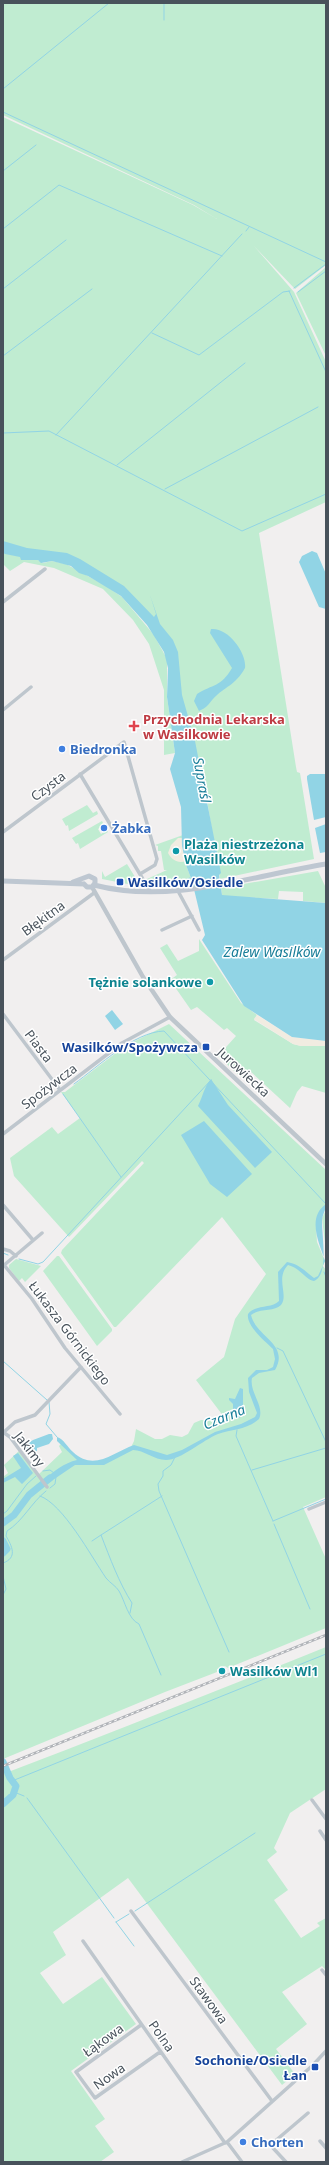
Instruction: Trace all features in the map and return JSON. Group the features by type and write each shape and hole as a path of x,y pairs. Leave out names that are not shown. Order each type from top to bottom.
{"main road":[{"path":"84,882 87,887 94,884 150,891 178,891 326,864"},
{"path":"84,882 87,876 92,876 94,884"},
{"path":"3,881 42,884 84,882"}],"street":[{"path":"3,602 45,569"},
{"path":"3,710 32,687"},
{"name":"Czysta","path":"3,832 124,742 157,858 155,865 140,874"},
{"path":"80,774 150,891"},
{"name":"Jurowiecka","path":"94,884 94,893 143,977 170,1017 326,1164"},
{"path":"178,891 199,930"},
{"name":"Błękitna","path":"3,960 94,893"},
{"path":"162,930 192,916"},
{"name":"Piasta","path":"3,1014 60,1090"},
{"name":"Spożywcza","path":"4,1131 122,1043 170,1017"},
{"path":"3,1205 33,1240"},
{"path":"3,1266 42,1233"},
{"path":"3,1249 10,1251 16,1256"},
{"name":"Łukasza Górnickiego","path":"3,1266 32,1299 65,1348 120,1414"},
{"path":"4,1432 15,1422 35,1415 81,1367"},
{"name":"Jakimy","path":"4,1432 47,1487"},
{"path":"309,1509 326,1502"},
{"path":"312,1800 326,1819"},
{"path":"320,1831 326,1840"},
{"name":"Stawowa","path":"131,1911 272,2101"},
{"name":"Polna","path":"83,1941 160,2052 242,2162"},
{"path":"322,1970 326,1976"},
{"name":"Łąkowa","path":"76,2072 141,2025"},
{"path":"182,2162 226,2142 326,2051"},
{"name":"Nowa","path":"76,2072 95,2098 160,2052"},
{"path":"286,2162 273,2148 274,2142 308,2113"},
{"path":"320,2141 326,2148"}],"green space":[{"path":"3,3 326,3 326,265 295,289 254,246 294,292 326,362 326,502 259,533 296,767 297,772 300,773 314,859 220,879 204,782 199,777 179,694 174,650 129,597 78,564 3,551 3,117 193,205 217,219 194,205 3,115"},
{"path":"326,267 326,356 296,293"},
{"path":"3,553 38,560 43,563 52,561 66,564 106,586 122,597 154,635 167,659 167,697 175,753 164,755 164,690 149,644 133,620 103,589 54,568 24,562 10,571 3,564"},
{"path":"87,805 93,813 97,811 98,814 69,831 68,825 66,826 62,819"},
{"path":"102,821 104,825 98,829 101,834 107,830 108,832 80,849 78,843 76,844 72,838"},
{"path":"183,835 186,865 192,881 172,887 153,886 147,879 167,870 164,870 161,851 158,851 158,846 155,845"},
{"path":"127,864 140,885 138,886 102,879 102,871 105,877"},
{"path":"318,871 326,888 326,903 303,901 303,892 279,891 278,899 222,896 221,888"},
{"path":"199,939 241,1003 257,1015 254,1020 293,1044 301,1046 326,1046 326,1093 302,1086 297,1092 290,1108 249,1070 242,1078 218,1056 236,1036 227,1028 224,1030 197,1007 191,1010 170,980 177,975 160,948 167,944 178,961 199,951"},
{"path":"169,1024 326,1170 326,1204 316,1227 317,1242 325,1261 323,1266 326,1270 326,1497 303,1507 326,1559 326,1628 228,1668 225,1666 217,1669 217,1672 3,1759 3,1477 8,1473 4,1465 20,1450 39,1474 62,1452 59,1446 61,1444 78,1460 104,1462 131,1447 134,1441 136,1429 155,1439 162,1439 170,1435 182,1437 188,1434 194,1423 201,1420 227,1421 196,1380 224,1357 235,1319 266,1274 222,1217 116,1327 114,1327 61,1253 62,1250 144,1163 142,1161 69,1237 14,1176 10,1158 52,1127 58,1134 80,1118 61,1092 65,1092 125,1046"},
{"path":"326,1210 326,1251 322,1218"},
{"path":"57,1256 59,1256 112,1329 112,1331 97,1346 43,1271"},
{"path":"16,1259 41,1266 25,1282 22,1278 19,1281 9,1268 9,1265"},
{"path":"326,1647 326,1789 290,1813 274,1848 277,1852 267,1860 288,1890 274,1900 301,1938 320,1926 317,1923 326,1918 326,1970 322,1966 282,1992 307,2024 276,2049 295,2074 282,2085 128,1878 53,1932 66,1955 40,1973 63,2004 102,1977 136,2024 71,2071 105,2119 95,2126 114,2152 100,2162 3,2162 3,1774"}],"sand":[{"name":"Plaża niestrzeżona Wasilków","path":"178,838 183,838 186,861 176,861 171,858 168,853 171,845"},
{"path":"257,1015 292,1037 325,1041 326,1046 301,1046 293,1044 254,1019"}],"water":[{"name":"Zalew Wasilków","path":"3,541 27,548 67,553 80,559 124,586 154,617 156,614 150,595 160,624 173,640 178,652 182,695 195,741 221,873 219,875 222,895 326,903 326,1041 292,1037 244,1006 202,940 205,935 192,881 186,865 182,846 181,807 170,769 175,753 167,697 168,668 164,652 147,625 121,596 88,576 79,573 71,566 52,561 41,563 38,560 21,560 20,557 3,553"},
{"path":"312,551 317,553 326,574 326,609 319,607 299,562 302,556"},
{"path":"211,629 217,629 224,632 235,642 243,655 245,668 234,682 199,711 194,701 197,694 220,682 232,668 210,633"},
{"path":"310,774 326,774 326,817 314,820 307,779 307,776"},
{"path":"326,824 326,852 320,853 315,828"},
{"path":"112,1010 123,1024 115,1030 105,1016"},
{"path":"211,1079 228,1105 272,1152 255,1168 198,1106 205,1088"},
{"path":"204,1121 252,1174 227,1197 210,1184 181,1135"},
{"path":"326,1204 322,1221 324,1257 316,1231 316,1224 317,1216 320,1210"},
{"path":"287,1262 305,1270 314,1278 318,1276 323,1266 319,1277 314,1281 288,1265 284,1270 283,1275 282,1281 284,1296 281,1305 274,1309 258,1311 251,1315 254,1323 275,1347 278,1354 278,1361 275,1370 259,1373 252,1378 253,1388 260,1409 259,1419 254,1423 218,1434 172,1459 162,1460 137,1450 133,1450 104,1465 75,1465 47,1484 44,1480 63,1465 77,1460 57,1441 57,1437 64,1441 73,1452 81,1458 89,1460 104,1459 134,1445 167,1455 182,1450 215,1432 241,1424 255,1417 257,1413 249,1392 248,1378 256,1370 267,1370 273,1367 275,1359 273,1349 253,1328 248,1319 248,1314 255,1309 272,1305 279,1301 278,1272"},
{"path":"240,1388 243,1389 243,1416 238,1418 233,1414 233,1404 229,1398 235,1399"},
{"path":"52,1434 53,1439 49,1444 37,1448 37,1451 30,1454 24,1446 33,1440"},
{"path":"18,1453 33,1473 22,1484 15,1477 3,1483 3,1479 21,1468 13,1456"}],"waterway":[{"path":"3,89 109,3"},
{"path":"164,3 164,20"},
{"path":"3,112 326,262"},
{"path":"3,171 36,145"},
{"path":"3,229 59,185 222,256"},
{"path":"246,231 249,227"},
{"path":"56,435 242,234"},
{"path":"3,289 66,240"},
{"path":"294,288 326,264"},
{"path":"298,292 326,271"},
{"path":"3,356 92,289"},
{"path":"289,291 326,372"},
{"path":"152,333 199,355 283,292 290,291"},
{"path":"117,465 245,363"},
{"path":"165,489 318,407"},
{"path":"3,433 49,431 242,531 326,494"},
{"path":"162,885 178,883 190,878"},
{"path":"74,1084 129,1043 141,1037 164,1031 326,1204"},
{"path":"19,1259 38,1264 43,1262 211,1080"},
{"path":"63,1094 121,1177"},
{"path":"3,1253 8,1255"},
{"name":"Czarna","path":"324,1272 326,1277"},
{"path":"277,1348 283,1351 326,1442"},
{"path":"3,1361 47,1400"},
{"path":"49,1402 50,1414 46,1424 57,1437"},
{"path":"237,1430 236,1436 273,1521"},
{"path":"252,1470 326,1448"},
{"path":"175,1457 171,1465 163,1471 163,1476 158,1484 159,1491 229,1652"},
{"path":"43,1471 50,1470 54,1473"},
{"path":"3,1514 7,1511 27,1484 36,1476"},
{"path":"50,1488 55,1484 56,1477"},
{"name":"Czarna","path":"3,1523 14,1515 29,1495 50,1478"},
{"path":"3,1563 8,1561 12,1555 12,1548 6,1536 7,1531 18,1522 46,1491"},
{"path":"40,1496 49,1501 58,1509 85,1544 106,1578 119,1591 129,1614 135,1622 139,1624 161,1675"},
{"path":"130,1613 132,1603 119,1579 101,1535 162,1496"},
{"path":"273,1521 326,1499"},
{"path":"274,1524 310,1609"},
{"path":"92,1541 101,1535"},
{"name":"Czarna","path":"3,1541 7,1549 3,1553"},
{"path":"3,1576 6,1589 3,1595"},
{"path":"12,1781 326,1654"},
{"name":"Czarna","path":"3,1762 10,1778 16,1786 13,1795 3,1804"},
{"path":"14,1792 24,1796"},
{"path":"27,1798 114,1918"},
{"path":"135,1911 255,1833"},
{"path":"116,1922 129,1914"},
{"path":"116,1922 134,1946"}],"railway":[{"path":"3,1766 326,1635"}],"place":[{"name":"Przychodnia Lekarska w Wasilkowie","path":"134,726"},
{"name":"Biedronka","path":"62,749"},
{"name":"Żabka","path":"104,828"},
{"name":"Plaża niestrzeżona Wasilków","path":"176,851"},
{"name":"Wasilków/Osiedle","path":"120,882"},
{"name":"Tężnie solankowe","path":"210,982"},
{"name":"Wasilków/Spożywcza","path":"206,1047"},
{"name":"Wasilków Wl1","path":"222,1671"},
{"name":"Sochonie/Osiedle Łan","path":"315,2067"},
{"name":"Chorten","path":"243,2142"}],"water label":[{"name":"Supraśl","path":"202,780"}]}
